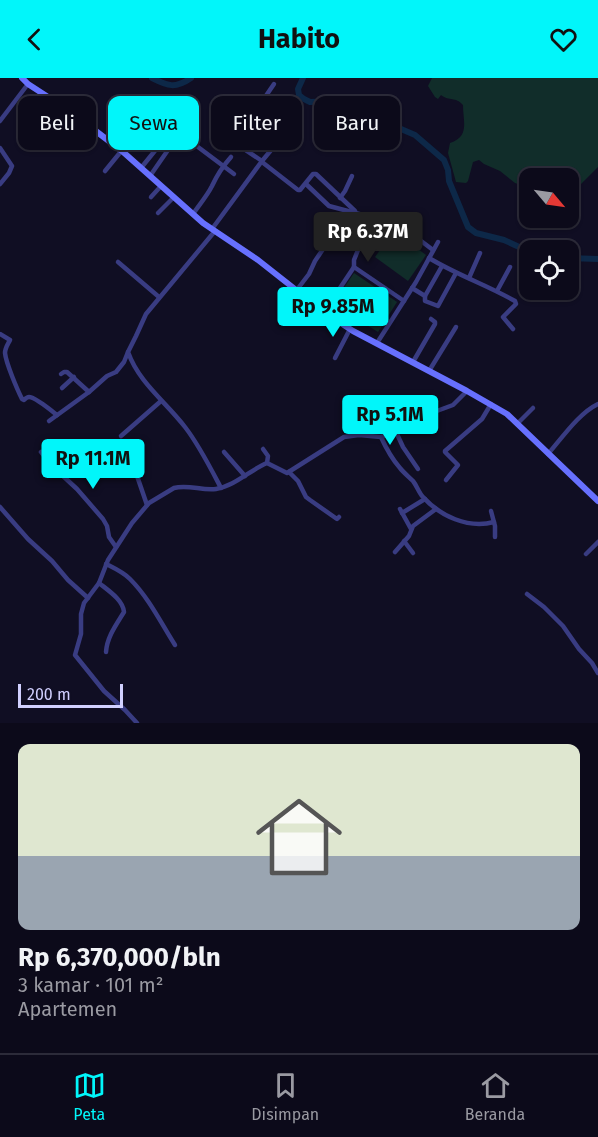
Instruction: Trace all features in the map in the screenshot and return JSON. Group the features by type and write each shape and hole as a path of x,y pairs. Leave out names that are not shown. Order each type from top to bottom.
{"main road":[{"path":"22,78 46,96"},
{"path":"96,131 213,230 258,260 324,312 350,329 507,414 598,501"}],"street":[{"path":"0,121 28,84"},
{"path":"266,96 274,84"},
{"path":"0,148 12,166 0,184"},
{"path":"199,148 234,174"},
{"path":"141,168 156,150"},
{"path":"150,176 169,150"},
{"path":"246,150 297,189 300,190 313,174 316,174 360,214 364,237 354,260 354,267 324,312"},
{"path":"49,421 107,376 116,372 124,362 146,314 213,230 271,150"},
{"path":"105,171 122,151"},
{"path":"193,214 231,157"},
{"path":"340,198 352,176"},
{"path":"306,184 329,206 392,219 433,250"},
{"path":"151,197 161,186"},
{"path":"158,213 174,197"},
{"path":"296,291 342,221 362,228"},
{"path":"376,343 412,288 438,242"},
{"path":"469,278 480,253"},
{"path":"429,258 515,301 513,308 503,316 513,329"},
{"path":"118,262 159,297"},
{"path":"442,266 425,296 425,301 438,306 456,273"},
{"path":"354,267 404,301"},
{"path":"497,291 510,267"},
{"path":"412,288 425,296"},
{"path":"413,362 435,324 431,319"},
{"path":"429,371 456,327"},
{"path":"335,358 350,329"},
{"path":"0,334 10,340 5,355 22,399 30,398 48,407 57,415"},
{"path":"128,352 144,382 186,427 221,488"},
{"path":"62,374 66,371 89,392"},
{"path":"62,388 74,377"},
{"path":"267,463 285,473 289,472 344,437 359,435 381,437 407,422 453,405 467,391"},
{"path":"121,436 161,401"},
{"path":"415,404 424,416"},
{"path":"446,480 458,465 445,451 482,419 491,404"},
{"path":"548,454 589,409 598,404"},
{"path":"385,408 403,447 418,469"},
{"path":"517,424 533,408"},
{"path":"381,437 389,455 414,482 420,495 436,509 458,521 484,524 494,522"},
{"path":"263,449 268,456 267,463"},
{"path":"41,452 104,519 109,539 116,547"},
{"path":"224,452 245,476"},
{"path":"129,462 136,473 147,505"},
{"path":"137,723 104,691 75,655 81,634 81,614 84,603 99,583 116,547 147,505 178,486 221,488 267,463"},
{"path":"289,472 310,500 337,519 339,517"},
{"path":"411,529 401,511 425,499"},
{"path":"1,509 52,561 71,584 88,598"},
{"path":"395,552 409,536 411,529 436,509"},
{"path":"491,511 495,537"},
{"path":"404,541 413,553"},
{"path":"586,554 598,542"},
{"path":"106,564 129,578 147,600 175,645"},
{"path":"99,583 121,603 124,609 109,637 106,652"},
{"path":"527,594 563,626 598,673"}],"green space":[{"path":"432,78 598,78 598,167 579,186 579,168 519,168 518,184 479,160 473,162 466,183 456,182 448,153 450,143 463,132 463,105 441,95 438,99 428,86"},
{"path":"394,231 426,255 408,281 375,257"},
{"path":"354,273 397,302 378,332 333,304"}],"waterway":[{"path":"152,78 172,85 180,84 191,78"},
{"path":"303,78 298,89 299,95 304,99 310,102 337,101 351,104 365,116 415,135 444,160 449,181 468,227 476,233 504,240 519,247"},
{"path":"579,258 598,259"}]}
